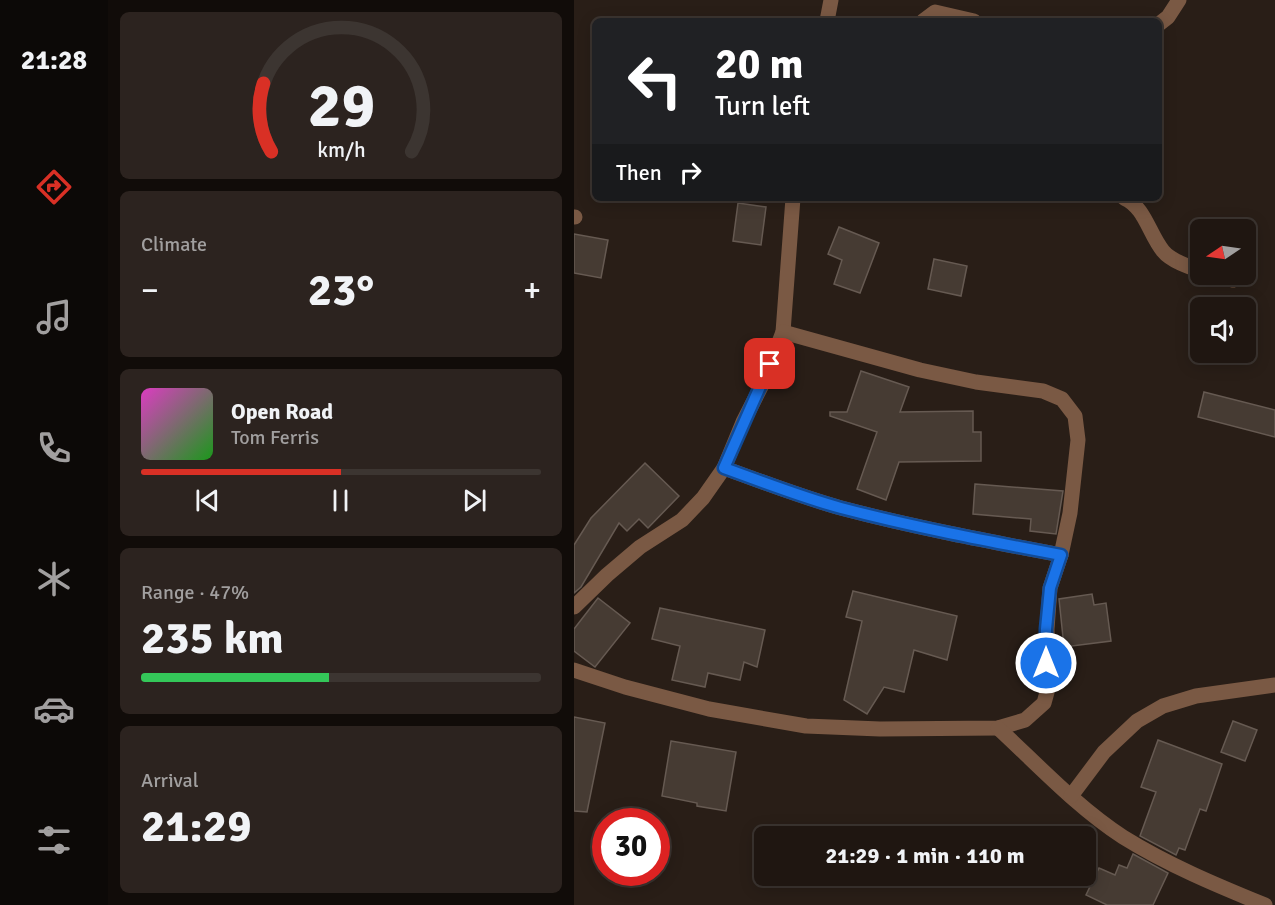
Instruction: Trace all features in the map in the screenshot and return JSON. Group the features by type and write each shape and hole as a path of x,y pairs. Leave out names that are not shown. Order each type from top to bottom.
{"street":[{"path":"828,18 831,0"},
{"path":"1162,22 1168,17 1179,0"},
{"path":"927,18 935,12 961,18"},
{"path":"574,608 607,575 640,547 682,520 703,498 724,468 743,422 764,381 783,332 793,201"},
{"path":"1131,201 1142,214 1164,253 1190,266"},
{"path":"574,670 625,687 709,709 806,726 880,729 998,728 1025,720 1044,703 1049,685 1046,629 1050,588 1061,555 1070,513 1078,440 1075,416 1062,399 1043,392 920,370 783,332"},
{"path":"724,468 785,491 842,508 930,529 1061,555"},
{"path":"1071,796 1104,752 1137,722 1163,706 1196,696 1274,685"},
{"path":"998,728 1071,796 1122,836 1183,870 1265,905"}],"building":[{"path":"738,203 766,207 761,245 733,241"},
{"path":"839,227 879,243 860,293 834,284 842,260 828,254"},
{"path":"574,234 608,240 601,278 574,273"},
{"path":"934,259 967,266 961,296 928,289"},
{"path":"861,371 909,387 900,412 973,411 973,432 981,432 981,461 899,462 886,500 857,489 877,432 830,416 830,412 847,412"},
{"path":"1204,392 1275,410 1275,437 1198,417"},
{"path":"645,463 679,496 648,528 639,519 627,531 619,523 581,587 574,593 574,545 591,518"},
{"path":"975,484 1063,491 1056,534 1030,531 1031,519 973,514"},
{"path":"853,591 957,616 947,660 914,650 904,692 884,687 867,714 844,700 862,621 846,617"},
{"path":"1092,594 1094,605 1106,603 1111,641 1064,647 1059,599"},
{"path":"598,598 630,623 595,667 574,651 574,629"},
{"path":"660,608 765,630 757,667 744,662 740,680 708,673 705,687 672,680 680,646 652,639"},
{"path":"574,717 605,723 587,812 574,811"},
{"path":"1233,721 1257,730 1245,761 1221,752"},
{"path":"1158,740 1222,764 1206,811 1200,809 1185,850 1179,848 1176,855 1140,836 1156,792 1141,787"},
{"path":"671,741 736,752 726,811 662,796"},
{"path":"1133,854 1168,873 1153,905 1107,905 1086,895 1090,886 1096,886 1096,874 1099,868 1115,875 1119,865 1127,868"}],"route":[{"path":"770,364 724,468 785,491 842,508 995,543 1061,555 1050,588 1046,629 1046,663"}]}
